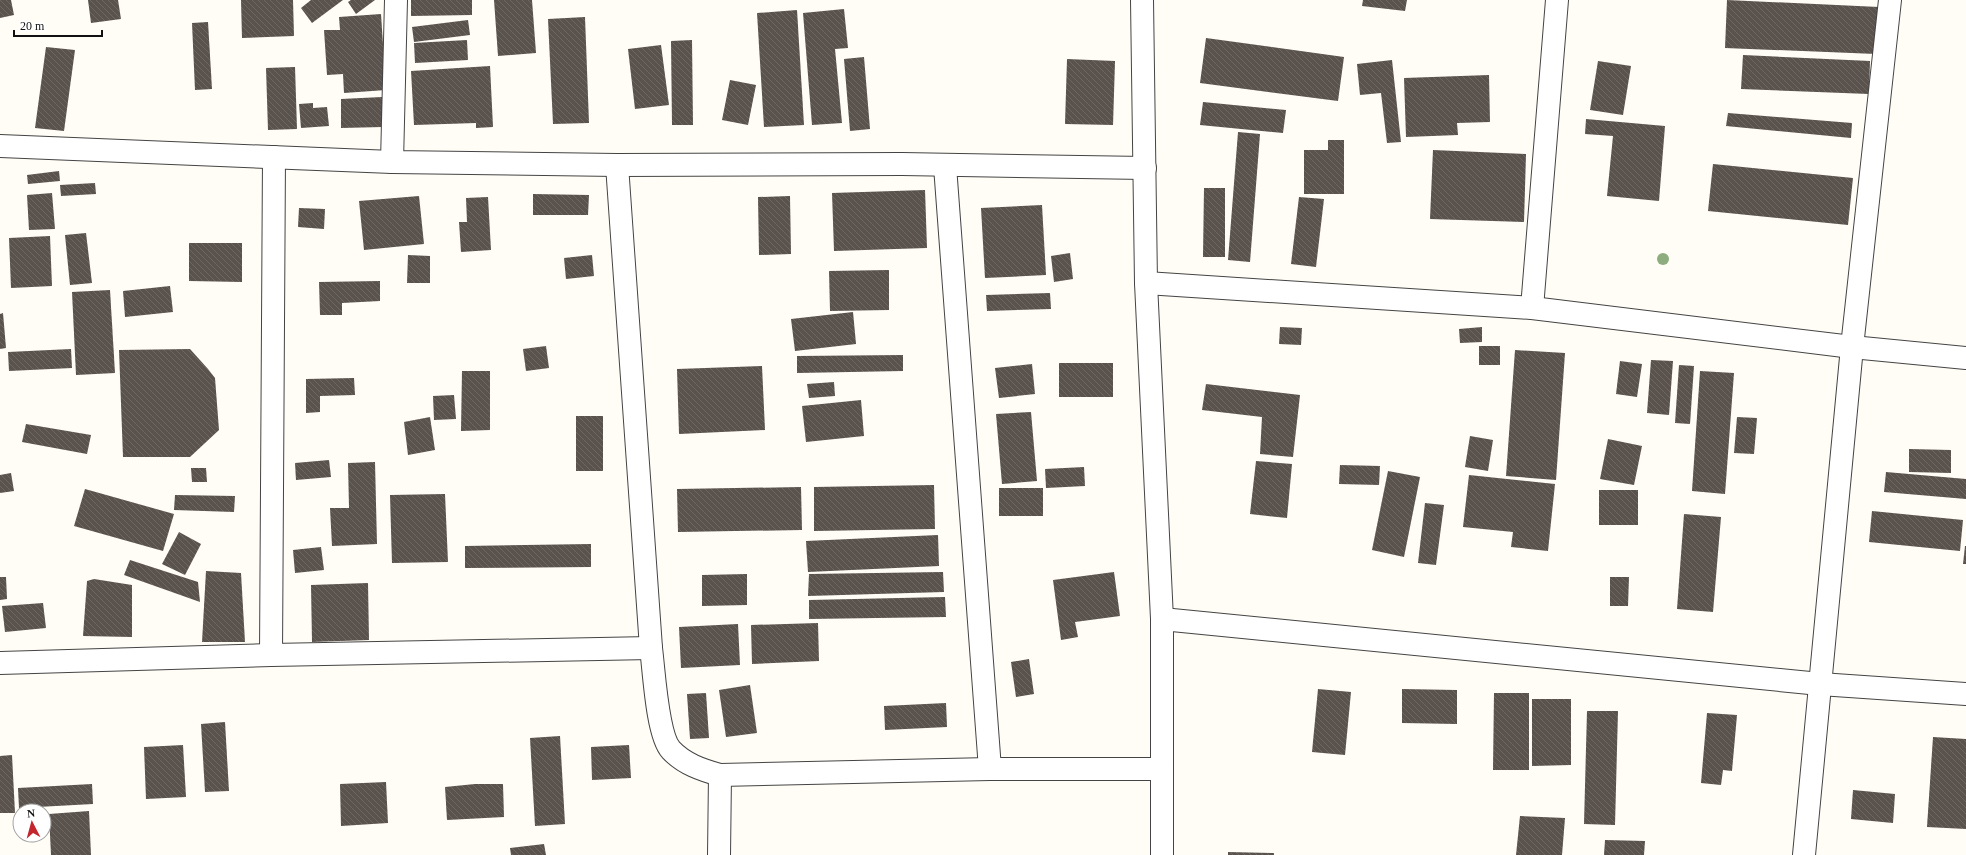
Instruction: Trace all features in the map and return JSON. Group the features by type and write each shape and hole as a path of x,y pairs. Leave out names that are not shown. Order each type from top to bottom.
{"street":[{"path":"392,162 396,0"},
{"path":"1142,0 1146,283 1162,619 1162,855"},
{"path":"1532,308 1557,0"},
{"path":"1804,855 1852,347 1890,0"},
{"path":"0,146 392,162 617,165 1145,168"},
{"path":"271,655 274,157"},
{"path":"617,165 651,648 661,728 669,749 681,759 697,768 720,775 990,768 1162,768"},
{"path":"945,166 990,768"},
{"path":"1146,283 1532,308 1852,347 1966,358"},
{"path":"1162,619 1820,684 1966,694"},
{"path":"0,663 271,655 651,648"},
{"path":"719,855 720,775"}],"building":[{"path":"0,0 11,0 14,15 0,18"},
{"path":"88,0 118,0 121,19 91,23"},
{"path":"241,0 293,0 294,36 242,38"},
{"path":"311,0 343,0 312,23 301,8"},
{"path":"351,0 375,0 356,14 348,2"},
{"path":"411,0 472,0 472,15 411,16"},
{"path":"494,0 532,0 536,53 498,56"},
{"path":"1363,0 1407,0 1405,11 1362,6"},
{"path":"1727,0 1879,7 1876,54 1725,48"},
{"path":"844,9 848,48 835,49 842,123 812,125 803,13"},
{"path":"797,10 804,125 764,127 757,13"},
{"path":"381,14 386,90 344,93 343,74 327,75 324,30 340,30 339,17"},
{"path":"585,17 589,123 553,124 548,19"},
{"path":"468,20 470,35 414,42 412,27"},
{"path":"208,22 212,89 195,90 192,23"},
{"path":"1206,38 1344,57 1338,101 1200,83"},
{"path":"467,40 468,60 415,63 414,43"},
{"path":"692,40 693,125 672,125 671,41"},
{"path":"661,45 669,105 635,109 628,49"},
{"path":"46,47 75,50 64,131 35,128"},
{"path":"1743,55 1870,61 1869,94 1741,89"},
{"path":"864,57 870,129 850,131 844,59"},
{"path":"1067,59 1115,61 1113,125 1065,124"},
{"path":"1392,60 1401,142 1387,143 1381,93 1360,95 1357,64"},
{"path":"1598,61 1631,66 1623,115 1590,110"},
{"path":"490,66 493,127 476,128 476,123 414,125 411,71"},
{"path":"295,67 297,129 268,130 266,68"},
{"path":"1489,75 1490,122 1457,123 1458,135 1406,137 1404,78"},
{"path":"730,80 756,85 748,125 722,120"},
{"path":"382,97 383,127 341,128 341,99"},
{"path":"1203,102 1286,110 1283,133 1200,125"},
{"path":"313,103 313,108 327,107 329,126 301,128 299,104"},
{"path":"1728,113 1852,123 1851,138 1726,126"},
{"path":"1586,119 1665,126 1659,201 1607,196 1613,136 1585,134"},
{"path":"1238,132 1260,134 1250,262 1228,260"},
{"path":"1328,140 1344,140 1344,194 1304,194 1304,150 1328,150"},
{"path":"1433,150 1526,154 1524,222 1430,219"},
{"path":"1713,164 1853,178 1848,225 1708,211"},
{"path":"59,171 60,181 28,184 27,175"},
{"path":"95,183 96,194 61,196 60,185"},
{"path":"1204,188 1225,188 1225,257 1203,257"},
{"path":"925,190 927,248 834,251 832,193"},
{"path":"52,193 55,229 29,230 27,195"},
{"path":"533,194 589,195 588,215 533,215"},
{"path":"419,196 424,244 364,250 359,201"},
{"path":"790,196 791,254 759,255 758,197"},
{"path":"488,197 491,250 461,252 459,222 467,222 466,198"},
{"path":"1299,197 1324,199 1316,267 1291,264"},
{"path":"1042,205 1046,275 985,278 981,208"},
{"path":"299,208 325,209 324,229 298,227"},
{"path":"86,233 92,283 70,285 65,235"},
{"path":"50,236 52,286 11,288 9,238"},
{"path":"189,243 242,243 242,282 189,281"},
{"path":"1070,253 1073,279 1054,282 1051,256"},
{"path":"408,255 430,256 430,283 407,283"},
{"path":"592,255 594,276 566,279 564,258"},
{"path":"889,270 889,310 830,311 829,271"},
{"path":"380,281 380,301 342,303 342,315 320,315 319,282"},
{"path":"170,286 173,312 125,317 123,291"},
{"path":"110,290 115,373 76,375 72,292"},
{"path":"1050,293 1051,309 987,311 986,295"},
{"path":"853,312 856,344 795,351 791,319"},
{"path":"3,313 6,348 0,349 0,314"},
{"path":"1280,327 1302,328 1301,345 1279,344"},
{"path":"1482,327 1482,342 1460,343 1459,329"},
{"path":"546,346 549,368 526,371 523,349"},
{"path":"1479,346 1500,346 1500,365 1479,365"},
{"path":"71,349 72,368 9,371 8,352"},
{"path":"190,349 215,378 219,430 190,457 123,457 119,350"},
{"path":"1515,350 1565,353 1556,480 1506,476"},
{"path":"903,355 903,371 797,373 797,356"},
{"path":"1651,360 1673,361 1669,415 1647,413"},
{"path":"1620,361 1642,364 1637,397 1616,394"},
{"path":"1059,363 1113,363 1113,397 1059,397"},
{"path":"1032,364 1035,394 999,398 995,368"},
{"path":"1679,365 1694,366 1690,424 1675,423"},
{"path":"762,366 765,430 679,434 677,369"},
{"path":"462,371 490,371 490,430 461,431"},
{"path":"1700,371 1734,373 1725,494 1692,491"},
{"path":"354,378 355,395 320,396 320,412 306,413 306,379"},
{"path":"834,382 835,396 809,398 807,384"},
{"path":"1206,384 1300,395 1293,457 1260,454 1262,417 1202,410"},
{"path":"454,395 456,419 434,420 433,396"},
{"path":"861,400 864,436 806,442 802,406"},
{"path":"1031,412 1037,481 1002,484 996,414"},
{"path":"576,416 603,416 603,471 576,471"},
{"path":"430,417 435,450 408,455 404,422"},
{"path":"1737,417 1757,418 1754,454 1734,453"},
{"path":"26,424 91,435 87,454 22,442"},
{"path":"1470,436 1493,440 1488,471 1465,467"},
{"path":"1608,439 1642,446 1634,485 1600,479"},
{"path":"1909,449 1951,450 1951,473 1909,472"},
{"path":"329,460 331,477 296,480 295,463"},
{"path":"1256,461 1292,464 1287,518 1250,514"},
{"path":"375,462 377,544 332,546 330,508 349,508 348,463"},
{"path":"1340,465 1380,466 1379,485 1339,484"},
{"path":"1084,467 1085,486 1046,488 1045,469"},
{"path":"191,468 206,468 207,482 192,482"},
{"path":"1388,471 1420,477 1404,557 1372,550"},
{"path":"1886,472 1966,479 1966,499 1884,492"},
{"path":"11,473 14,491 0,493 0,475"},
{"path":"1469,475 1555,484 1548,551 1511,547 1513,532 1463,527"},
{"path":"934,485 935,529 814,531 814,487"},
{"path":"801,487 802,530 678,532 677,489"},
{"path":"999,488 1043,488 1043,516 999,516"},
{"path":"85,489 174,514 163,551 74,526"},
{"path":"1599,490 1638,490 1638,525 1599,525"},
{"path":"445,494 448,562 392,563 390,495"},
{"path":"175,495 235,496 234,512 174,510"},
{"path":"1425,503 1444,505 1436,565 1418,563"},
{"path":"1872,511 1963,520 1960,551 1869,542"},
{"path":"1684,514 1721,517 1713,612 1677,609"},
{"path":"179,532 201,544 185,575 162,564"},
{"path":"938,535 939,566 808,572 806,541"},
{"path":"591,544 591,567 465,568 465,546"},
{"path":"1965,546 1966,564 1963,564"},
{"path":"321,547 324,570 295,573 293,550"},
{"path":"130,560 198,582 200,602 124,575"},
{"path":"206,571 241,573 245,642 202,642"},
{"path":"943,572 944,592 808,596 809,574"},
{"path":"1114,572 1120,616 1075,622 1078,637 1061,640 1053,580"},
{"path":"747,574 747,605 702,606 702,575"},
{"path":"0,577 6,577 7,599 0,600"},
{"path":"1610,577 1629,577 1628,606 1610,606"},
{"path":"94,579 132,585 132,637 83,636 87,581"},
{"path":"368,583 369,640 312,642 311,585"},
{"path":"945,597 946,617 809,619 809,600"},
{"path":"43,603 46,628 5,632 2,606"},
{"path":"818,623 819,661 752,664 751,625"},
{"path":"738,624 740,665 681,668 679,627"},
{"path":"1029,659 1034,694 1016,697 1011,662"},
{"path":"750,685 757,733 726,737 719,690"},
{"path":"1318,689 1351,692 1345,755 1312,752"},
{"path":"1402,689 1457,690 1457,724 1402,723"},
{"path":"706,693 709,738 690,739 687,694"},
{"path":"1494,693 1529,693 1529,770 1493,770"},
{"path":"1532,699 1571,699 1571,765 1532,766"},
{"path":"946,703 947,727 885,730 884,706"},
{"path":"1587,711 1618,711 1615,825 1584,824"},
{"path":"1707,713 1737,715 1732,771 1723,770 1721,785 1701,783"},
{"path":"225,722 229,791 205,792 201,724"},
{"path":"560,736 565,824 535,826 530,738"},
{"path":"1933,737 1966,739 1966,829 1927,827"},
{"path":"183,745 186,797 146,799 144,747"},
{"path":"629,745 631,778 592,780 591,747"},
{"path":"12,755 14,803 12,803 12,813 0,813 0,756"},
{"path":"386,782 388,823 341,826 340,784"},
{"path":"92,784 93,804 52,806 52,803 19,803 18,788"},
{"path":"475,784 503,784 504,817 447,820 445,787"},
{"path":"1853,790 1895,794 1893,823 1851,819"},
{"path":"89,811 91,855 51,855 52,814"},
{"path":"1520,816 1565,818 1562,855 1516,855"},
{"path":"1605,840 1645,841 1644,855 1604,855"},
{"path":"544,844 546,855 511,855 510,848"},
{"path":"1228,852 1274,853 1274,855 1228,855"}]}
